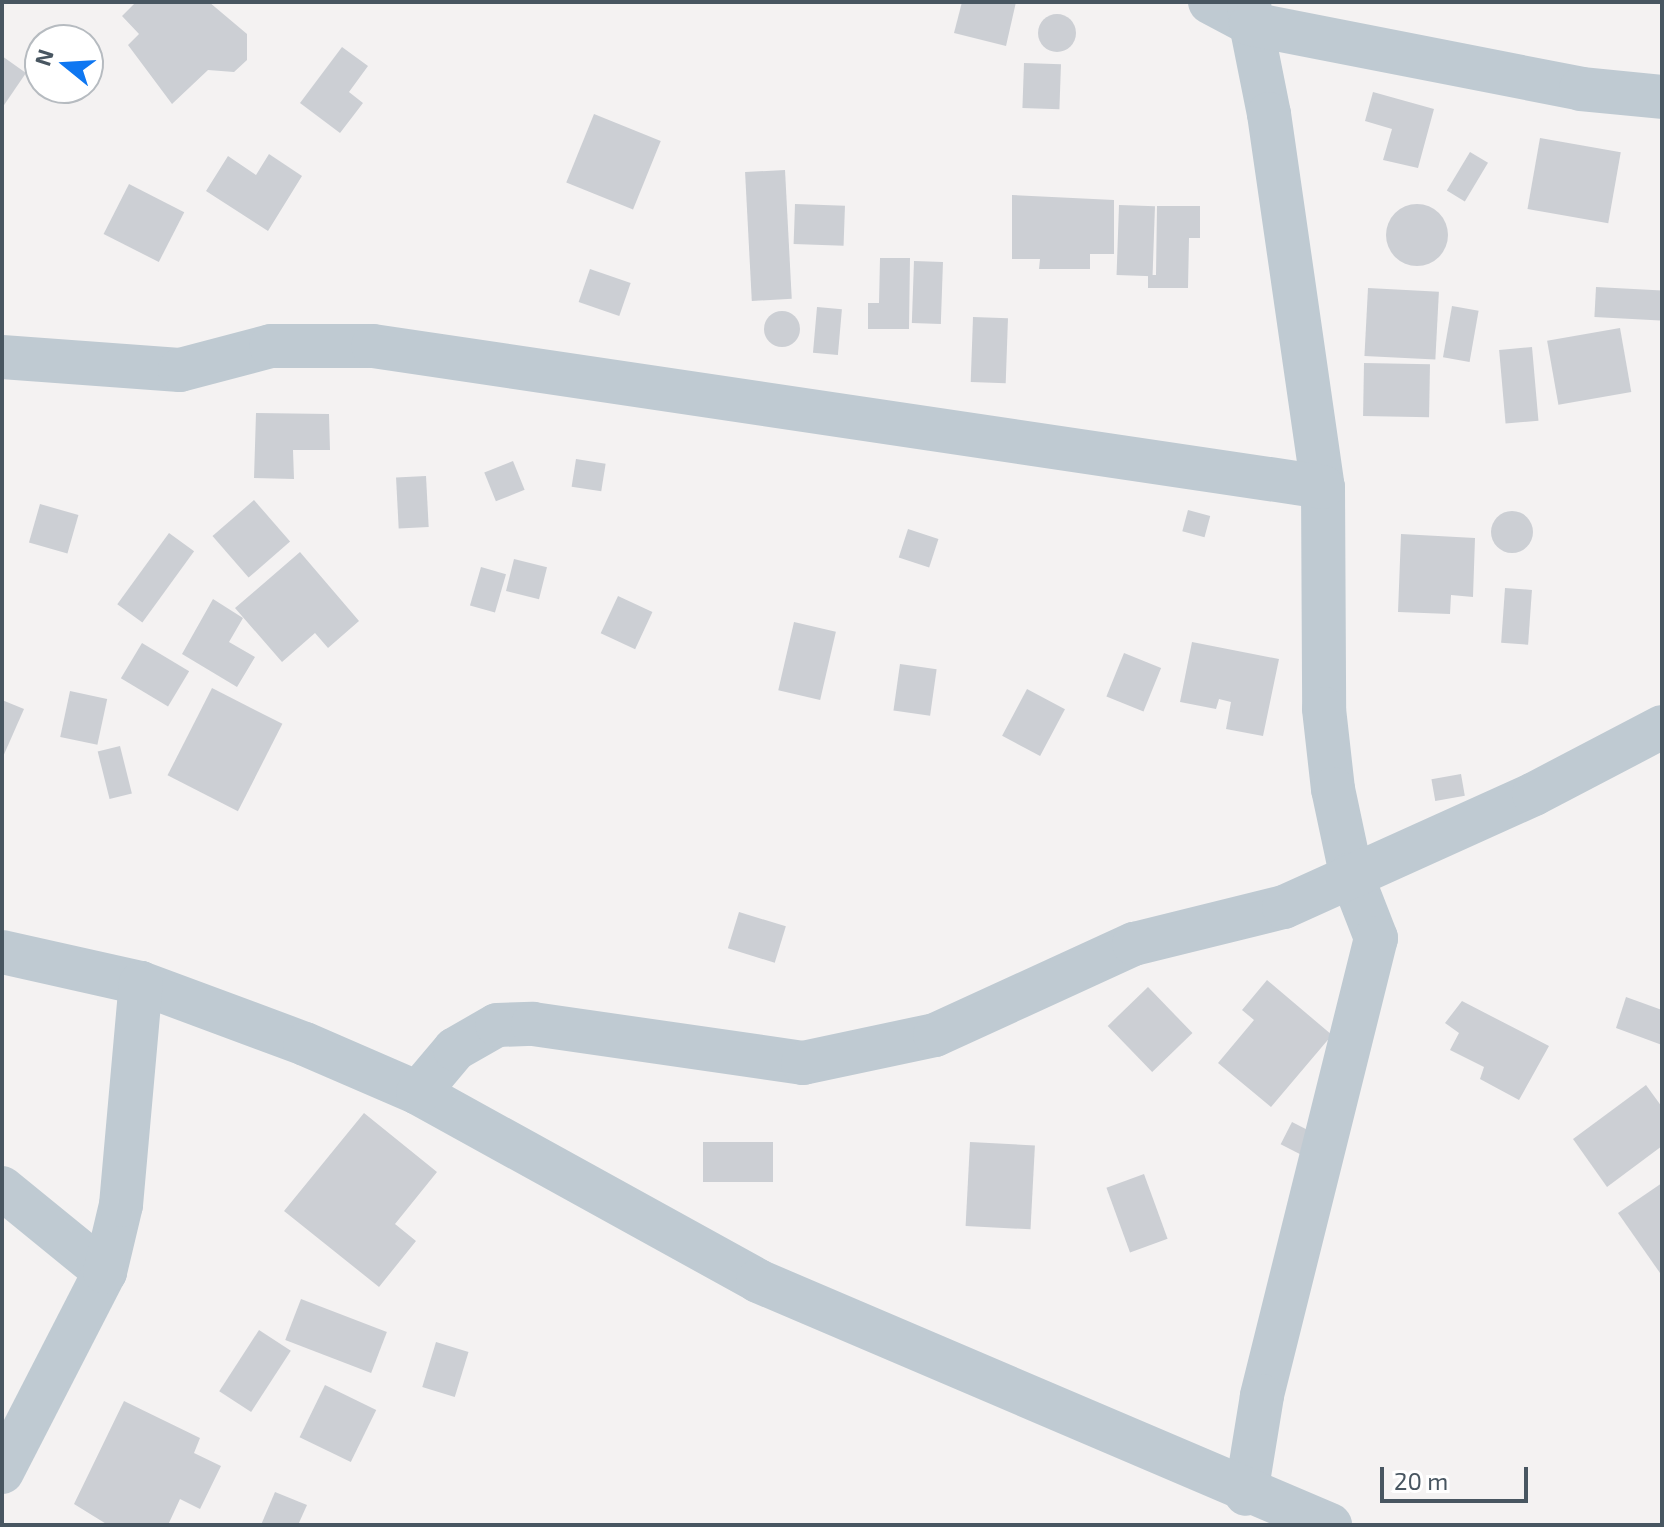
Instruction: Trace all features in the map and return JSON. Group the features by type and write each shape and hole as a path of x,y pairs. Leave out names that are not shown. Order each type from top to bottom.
{"street":[{"path":"1210,2 1581,89 1662,97"},
{"path":"1246,1494 1262,1396 1376,959 1373,920 1351,874 1324,709 1323,487 1250,13"},
{"path":"2,357 180,370 271,346 373,346 1323,487"},
{"path":"418,1093 455,1049 497,1025 533,1024 803,1063 864,1055 935,1035 1134,944 1284,907 1351,874 1534,794 1662,727"},
{"path":"2,952 141,983 418,1093 758,1281 1246,1494 1330,1525"},
{"path":"2,1472 105,1272 121,1205 141,983"},
{"path":"2,1188 105,1272"}],"building":[{"path":"136,2 209,2 247,34 247,60 234,72 208,70 172,104 128,45 139,34 122,16"},
{"path":"962,2 1016,2 1006,46 954,33"},
{"path":"1057,14 1070,20 1076,33 1070,46 1057,52 1044,46 1038,33 1044,20"},
{"path":"342,47 368,66 349,92 363,103 340,133 300,103"},
{"path":"2,56 24,72 24,76 2,108"},
{"path":"1024,63 1061,64 1059,109 1022,108"},
{"path":"1373,92 1434,109 1418,168 1383,160 1392,129 1365,121"},
{"path":"594,114 661,141 633,210 566,183"},
{"path":"1540,138 1621,152 1608,223 1527,209"},
{"path":"1470,152 1488,163 1465,201 1447,191"},
{"path":"269,154 302,176 268,231 206,191 228,156 256,175"},
{"path":"785,170 792,299 752,301 745,172"},
{"path":"129,184 184,212 159,262 104,234"},
{"path":"1012,195 1114,200 1114,254 1090,254 1090,269 1039,269 1040,259 1012,259"},
{"path":"795,204 845,206 844,246 794,244"},
{"path":"1411,204 1423,204 1439,213 1446,223 1446,247 1439,257 1423,266 1411,266 1391,252 1386,241 1386,229 1400,209"},
{"path":"1119,205 1155,206 1153,276 1117,275"},
{"path":"1157,206 1200,206 1200,238 1189,238 1188,288 1148,288 1148,275 1156,275"},
{"path":"880,258 910,258 909,329 868,329 868,303 879,303"},
{"path":"914,261 943,262 941,324 912,323"},
{"path":"590,269 631,283 619,316 579,302"},
{"path":"1596,287 1662,290 1660,320 1594,317"},
{"path":"1368,288 1439,292 1435,360 1364,356"},
{"path":"1452,306 1479,311 1470,362 1443,357"},
{"path":"817,307 842,309 838,355 813,353"},
{"path":"782,311 794,317 800,329 794,341 782,347 770,341 764,329 770,317"},
{"path":"973,317 1008,318 1006,383 971,382"},
{"path":"1620,328 1631,392 1558,405 1547,341"},
{"path":"1532,347 1538,421 1506,424 1499,350"},
{"path":"1364,363 1430,364 1429,417 1363,416"},
{"path":"256,413 329,414 330,450 293,450 294,479 254,478"},
{"path":"576,459 606,464 601,491 572,487"},
{"path":"513,461 525,490 496,501 484,473"},
{"path":"426,476 429,527 399,529 396,478"},
{"path":"254,500 290,542 249,578 212,536"},
{"path":"40,504 78,515 67,553 29,542"},
{"path":"1188,510 1210,516 1205,537 1182,531"},
{"path":"1512,511 1527,517 1533,532 1527,547 1512,553 1497,547 1491,532 1497,517"},
{"path":"908,529 938,539 929,567 899,558"},
{"path":"169,533 194,551 142,622 117,604"},
{"path":"1401,534 1475,538 1473,597 1451,595 1450,614 1398,612"},
{"path":"300,552 359,621 328,648 315,633 282,662 235,608"},
{"path":"514,559 547,567 539,599 506,591"},
{"path":"481,567 506,574 495,613 470,605"},
{"path":"1505,588 1532,590 1528,645 1501,643"},
{"path":"618,596 652,612 635,649 601,633"},
{"path":"213,599 243,618 229,642 255,657 237,687 182,654"},
{"path":"794,622 836,632 820,700 778,690"},
{"path":"1192,642 1279,659 1263,736 1226,729 1231,702 1219,699 1216,709 1180,702"},
{"path":"142,643 189,671 168,706 121,678"},
{"path":"1124,653 1161,668 1143,712 1106,697"},
{"path":"900,664 937,669 930,716 893,711"},
{"path":"212,688 282,724 238,811 168,775"},
{"path":"1027,689 1065,709 1040,756 1002,736"},
{"path":"70,691 107,699 97,745 60,737"},
{"path":"2,700 24,709 2,759"},
{"path":"120,746 132,794 110,799 98,752"},
{"path":"1461,774 1465,796 1435,801 1431,779"},
{"path":"739,912 786,926 775,963 728,948"},
{"path":"1267,980 1332,1035 1271,1107 1218,1063 1254,1020 1242,1010"},
{"path":"1148,987 1192,1033 1152,1072 1108,1026"},
{"path":"1626,997 1662,1010 1662,1045 1616,1028"},
{"path":"1462,1001 1549,1046 1519,1100 1480,1079 1484,1067 1450,1050 1459,1033 1445,1023"},
{"path":"1646,1085 1662,1107 1662,1146 1607,1187 1573,1139"},
{"path":"364,1113 437,1172 395,1224 416,1241 379,1287 284,1211"},
{"path":"1292,1122 1312,1132 1300,1154 1281,1144"},
{"path":"703,1142 773,1142 773,1182 703,1182"},
{"path":"970,1142 1035,1145 1031,1229 966,1226"},
{"path":"1144,1174 1168,1239 1130,1253 1106,1188"},
{"path":"1662,1183 1662,1272 1660,1273 1618,1213"},
{"path":"301,1299 387,1332 371,1373 285,1340"},
{"path":"259,1330 291,1351 251,1412 219,1391"},
{"path":"436,1342 469,1352 455,1397 422,1387"},
{"path":"325,1385 376,1410 351,1462 300,1437"},
{"path":"124,1401 200,1438 194,1453 221,1466 200,1509 180,1499 168,1525 108,1525 74,1504"},
{"path":"275,1492 307,1505 298,1525 261,1525"}]}
